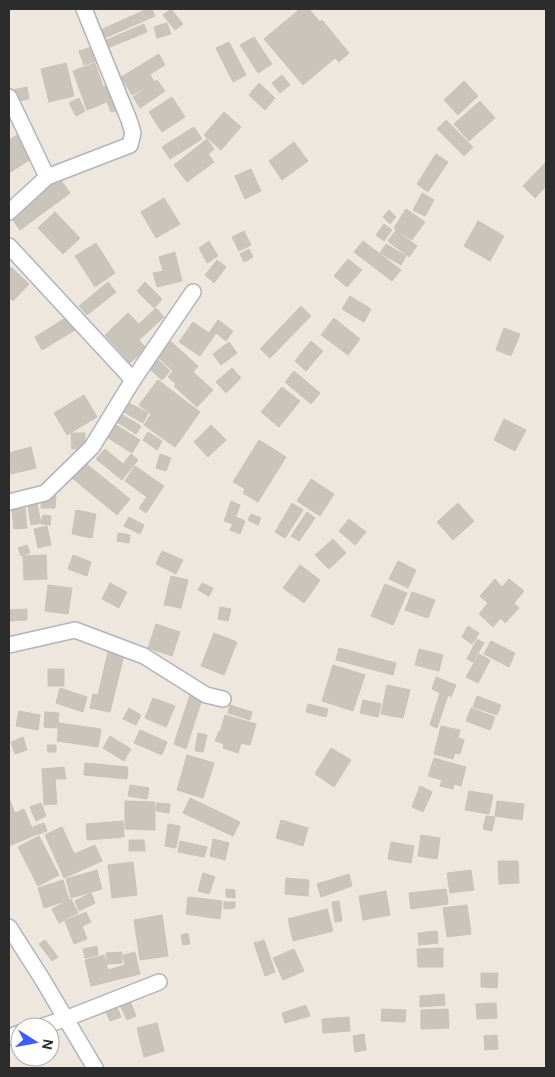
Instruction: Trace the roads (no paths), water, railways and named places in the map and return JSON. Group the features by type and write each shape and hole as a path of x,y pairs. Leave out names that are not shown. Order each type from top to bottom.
{"street":[{"path":"9,212 47,177 130,145 133,133 126,112 84,9"},
{"path":"9,97 47,177"},
{"path":"9,246 133,380"},
{"path":"9,502 45,493 92,447 133,380 193,292"},
{"path":"9,644 75,630 144,656 206,694 223,699"},
{"path":"9,928 41,977 95,1068"},
{"path":"60,1021 158,982"}]}
